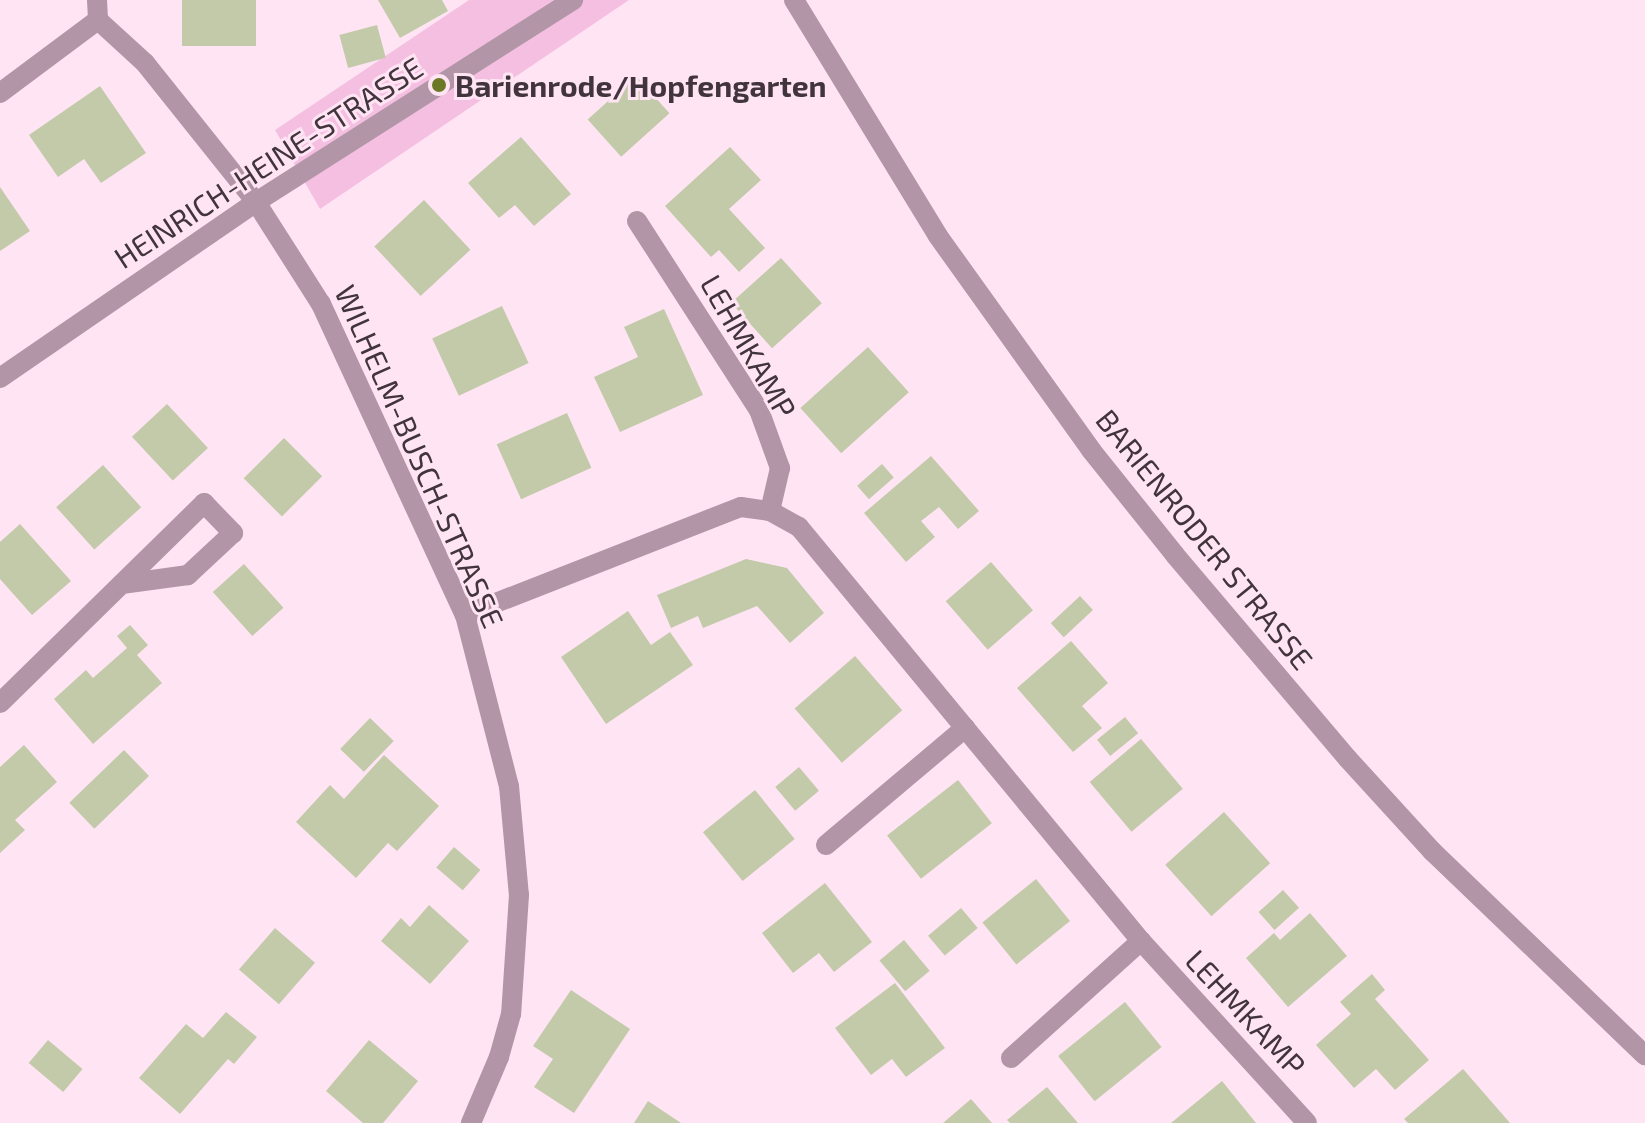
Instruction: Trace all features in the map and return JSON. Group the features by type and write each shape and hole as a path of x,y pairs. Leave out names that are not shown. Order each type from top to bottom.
{"street":[{"name":"HEINRICH-HEINE-STRASSE","path":"0,378 256,202 573,0"},
{"name":"BARIENRODER STRASSE","path":"794,0 938,236 1083,438 1175,555 1348,759 1432,851 1645,1055"},
{"name":"WILHELM-BUSCH-STRASSE","path":"98,10 145,63 256,202 321,304 465,615 509,786 519,895 511,1014 494,1070 471,1123"},
{"path":"0,93 98,10"},
{"name":"LEHMKAMP","path":"637,221 759,410 780,468 770,511 799,527 1141,941 1307,1123"},
{"path":"0,703 204,503 233,533 188,575 122,584"},
{"path":"465,615 741,507 770,511"},
{"path":"826,845 965,728"},
{"path":"1011,1058 1141,941"}],"shaded area":[{"path":"469,0 629,0 320,209 275,130"}],"building":[{"path":"182,0 256,0 256,46 182,46"},
{"path":"378,0 442,0 448,11 400,38"},
{"path":"377,25 386,58 348,68 339,35"},
{"path":"636,76 669,113 621,157 588,119"},
{"path":"100,86 146,153 101,183 84,159 58,177 29,135"},
{"path":"521,137 571,194 534,226 515,205 499,218 468,183"},
{"path":"730,147 761,180 729,209 765,248 739,272 719,250 711,257 665,206"},
{"path":"0,187 30,231 0,251"},
{"path":"424,200 470,250 421,296 374,246"},
{"path":"781,258 822,303 772,348 731,303"},
{"path":"502,306 529,363 459,396 432,339"},
{"path":"664,309 703,395 620,432 594,377 638,357 624,327"},
{"path":"868,347 909,392 841,453 800,408"},
{"path":"167,404 208,448 173,481 132,437"},
{"path":"567,413 591,468 521,499 497,444"},
{"path":"284,438 322,476 282,516 244,478"},
{"path":"931,456 979,511 958,529 939,507 921,521 935,537 906,562 864,513"},
{"path":"882,464 894,478 869,499 857,486"},
{"path":"103,465 141,507 94,550 56,507"},
{"path":"20,524 71,581 32,615 0,579 0,542"},
{"path":"746,559 787,568 824,613 790,643 757,606 703,628 698,616 671,628 657,595"},
{"path":"991,562 1033,610 988,650 946,601"},
{"path":"244,564 283,608 252,636 213,592"},
{"path":"1080,596 1093,610 1064,637 1051,623"},
{"path":"628,611 651,645 670,632 693,665 606,724 561,657"},
{"path":"130,625 148,645 137,655 162,683 93,744 54,699 86,670 93,678 127,648 117,636"},
{"path":"1071,641 1108,683 1082,706 1102,728 1073,752 1017,688"},
{"path":"855,656 902,710 842,763 795,708"},
{"path":"1125,717 1138,733 1110,756 1097,740"},
{"path":"370,718 394,741 364,772 340,749"},
{"path":"1141,739 1183,789 1131,832 1090,782"},
{"path":"24,745 57,782 15,820 25,830 0,853 0,767"},
{"path":"124,750 149,776 94,829 69,803"},
{"path":"384,755 439,806 397,851 388,843 356,878 296,822 330,785 344,799"},
{"path":"799,767 819,791 795,811 775,787"},
{"path":"958,780 992,823 921,879 887,835"},
{"path":"755,790 795,839 743,881 703,832"},
{"path":"1224,812 1270,863 1211,916 1165,865"},
{"path":"454,847 480,870 463,890 436,867"},
{"path":"1036,879 1070,921 1016,964 982,922"},
{"path":"825,883 872,942 834,972 819,953 793,973 762,933"},
{"path":"1283,890 1299,908 1275,930 1258,912"},
{"path":"429,905 469,941 430,984 381,941 401,918 410,927"},
{"path":"961,908 978,928 945,956 928,936"},
{"path":"1310,913 1347,956 1288,1007 1246,958 1274,933 1280,940"},
{"path":"275,928 315,963 279,1004 239,970"},
{"path":"904,940 930,971 905,991 879,961"},
{"path":"1372,974 1385,990 1375,999 1429,1060 1395,1090 1376,1069 1354,1088 1316,1045 1351,1014 1340,1002"},
{"path":"895,983 945,1048 906,1077 892,1059 871,1075 835,1028"},
{"path":"571,990 630,1029 574,1113 534,1087 553,1059 533,1046"},
{"path":"1125,1002 1162,1047 1095,1101 1058,1056"},
{"path":"226,1012 257,1037 234,1064 228,1059 180,1114 139,1078 186,1024 203,1038"},
{"path":"48,1040 82,1069 63,1092 29,1063"},
{"path":"369,1040 418,1081 383,1123 363,1123 326,1091"},
{"path":"1463,1069 1510,1123 1408,1123 1404,1119"},
{"path":"1222,1081 1256,1123 1171,1123"},
{"path":"1047,1087 1078,1123 1010,1123 1007,1120"},
{"path":"971,1099 992,1123 943,1123"},
{"path":"648,1101 681,1123 634,1123"}],"place":[{"name":"Barienrode/Hopfengarten","path":"439,85"}]}
